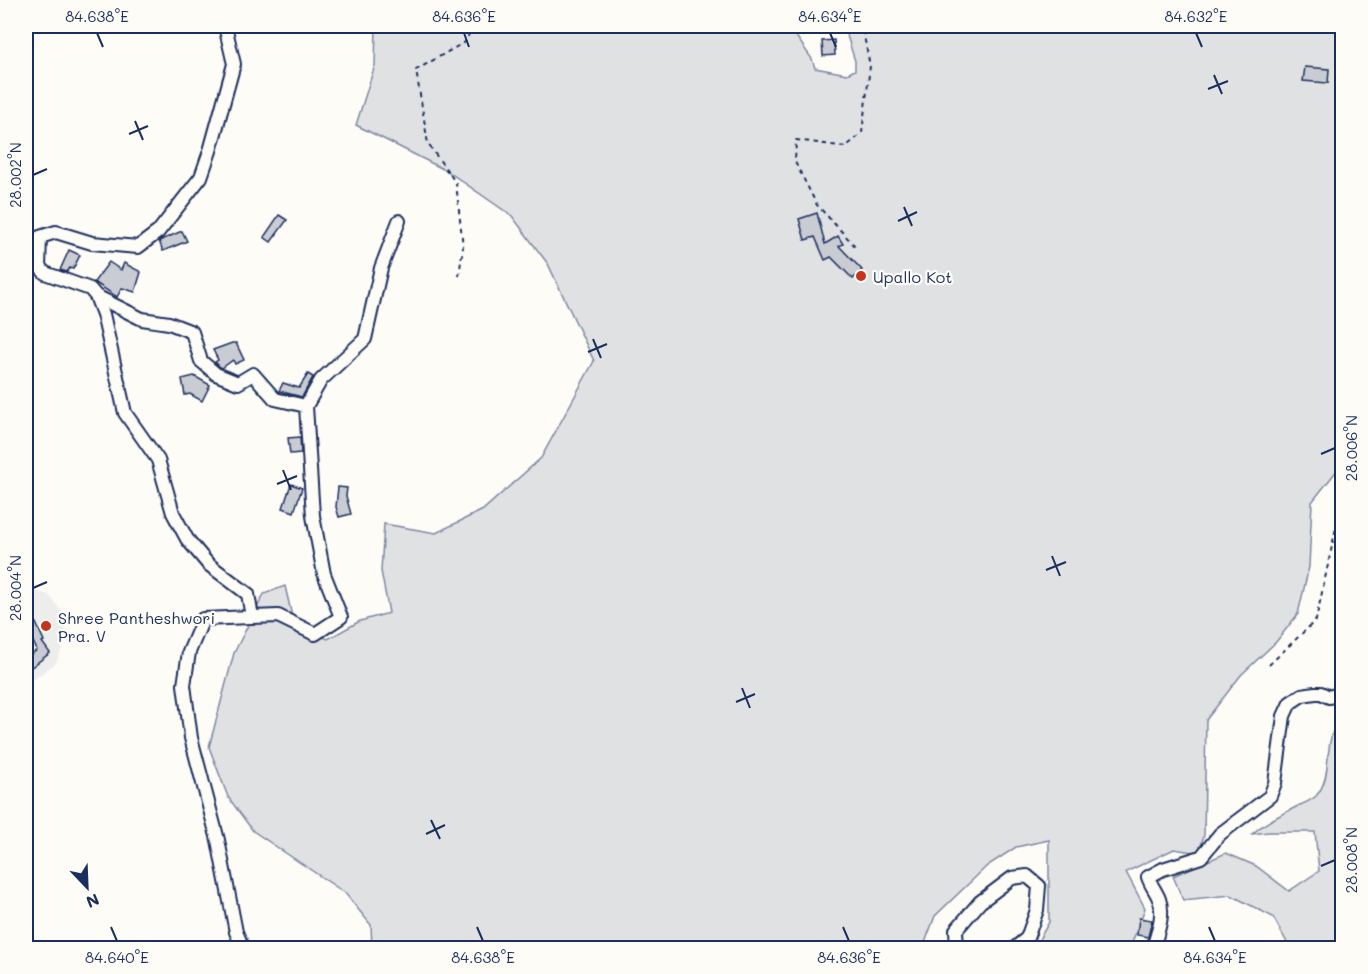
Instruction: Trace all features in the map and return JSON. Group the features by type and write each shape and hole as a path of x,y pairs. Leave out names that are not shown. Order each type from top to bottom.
{"street":[{"path":"39,267 40,237 56,232 92,243 138,247 158,232 201,177 234,64 225,26"},
{"path":"243,948 236,932 218,840 191,738 184,685 189,652 203,620 278,616 315,634 341,617 324,574 313,516 306,406 321,380 365,339 381,268 399,221"},
{"path":"26,252 45,273 90,289 96,296 103,314 125,412 158,460 173,513 187,539 208,564 248,594 252,617"},
{"path":"96,296 142,319 170,323 192,332 201,361 216,374 238,383 253,374 275,399 306,406"},
{"path":"1153,948 1162,910 1159,898 1148,878 1163,869 1201,857 1220,834 1270,796 1275,783 1284,716 1290,703 1302,695 1321,693 1329,698 1342,693"},
{"path":"957,948 956,930 980,902 1012,878 1027,876 1039,886 1037,910 1027,938 1015,948"}],"path":[{"path":"459,276 463,247 456,183 428,144 416,70 465,42 473,26"},
{"path":"855,246 817,205 795,162 796,140 846,147 862,133 870,66 862,26"},
{"path":"1200,26 1253,26"},
{"path":"1269,665 1316,620 1342,500"}],"shaded area":[{"path":"376,26 789,26 812,59 815,68 847,74 855,70 855,61 844,26 1342,26 1342,464 1312,502 1309,567 1298,614 1276,642 1241,675 1206,720 1204,835 1199,853 1174,849 1126,872 1145,908 1130,948 1034,948 1049,922 1049,840 1016,847 987,866 935,916 923,948 372,948 371,925 345,893 253,831 228,797 209,747 234,653 264,594 285,586 294,625 328,639 360,621 389,613 381,571 384,524 436,533 483,510 541,458 594,361 548,264 512,216 447,171 356,125 375,65"},
{"name":"Shree Pantheshwori Pra. V","path":"32,590 49,595 64,615 67,637 56,663 34,679 26,680 26,592"},
{"path":"1338,722 1342,724 1342,948 1290,948 1273,917 1231,895 1183,900 1173,876 1226,853 1256,866 1289,891 1319,871 1315,832 1252,834 1269,821 1316,796 1325,779 1330,740"}],"building":[{"path":"834,40 835,55 823,56 822,41"},
{"path":"1305,67 1329,69 1328,83 1303,81"},
{"path":"817,213 825,244 838,236 843,244 839,246 862,270 853,279 831,257 825,260 815,237 805,240 799,219"},
{"path":"279,215 287,220 271,242 264,237"},
{"path":"182,231 187,241 163,251 159,241"},
{"path":"69,250 80,255 73,269 70,268 67,272 60,270"},
{"path":"109,262 121,270 124,263 141,272 135,292 122,288 117,297 94,282"},
{"path":"236,343 244,360 235,364 233,360 222,368 215,362 218,360 213,350"},
{"path":"308,374 313,377 302,397 279,391 283,383 299,388"},
{"path":"194,376 210,385 202,401 190,394 185,395 182,379"},
{"path":"300,437 301,453 290,454 288,438"},
{"path":"291,484 302,488 294,512 283,508"},
{"path":"338,487 347,488 346,496 351,514 339,517 336,507"},
{"path":"36,623 44,641 42,642 50,653 26,671 26,658 37,650 26,627"},
{"path":"1139,918 1152,920 1148,937 1137,935"}],"place":[{"name":"Upallo Kot","path":"861,276"},
{"name":"Shree Pantheshwori Pra. V","path":"46,626"}]}
